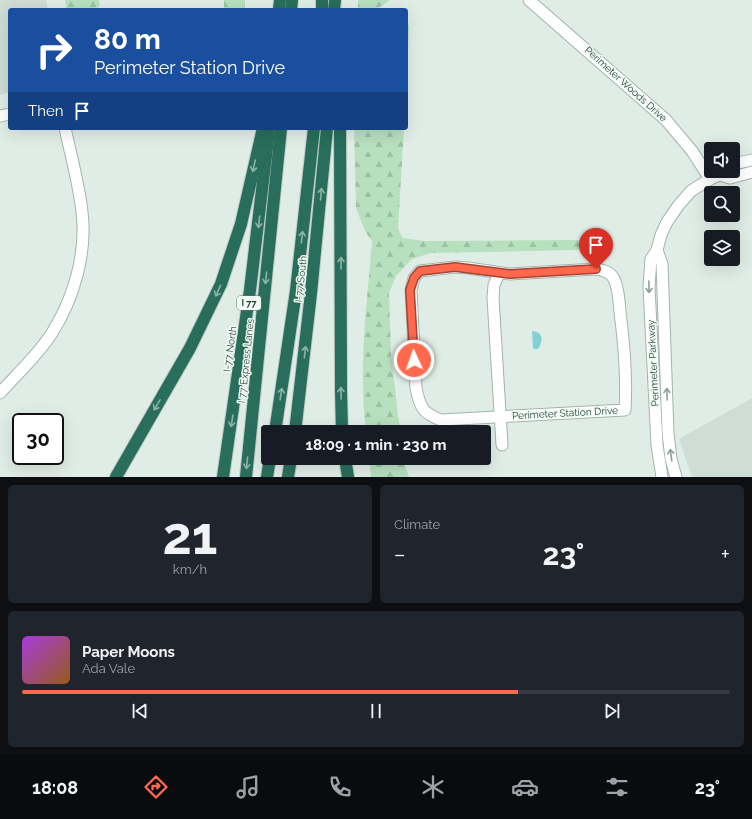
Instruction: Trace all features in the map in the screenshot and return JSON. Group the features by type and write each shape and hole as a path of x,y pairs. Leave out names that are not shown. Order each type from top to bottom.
{"highway":[{"path":"116,477 190,348 221,284 241,224 263,130"},
{"name":"I-77 North","path":"223,477 249,298 269,130"},
{"name":"I 77 Express Lanes","path":"246,477 281,130"},
{"path":"275,425 296,291 314,130"},
{"name":"I-77 South","path":"296,425 311,293 327,130"},
{"path":"340,130 342,425"},
{"path":"267,477 269,465"},
{"path":"288,477 290,465"},
{"path":"346,465 348,477"}],"street":[{"name":"Perimeter Woods Drive","path":"529,0 666,120 692,151 704,162"},
{"path":"0,393 42,348 52,334 69,300 77,277 83,234 82,211 65,130"},
{"path":"740,163 752,160"},
{"path":"740,175 752,172"},
{"name":"Perimeter Parkway","path":"662,477 657,439 649,286 651,259 657,250 661,235 667,222 678,206 691,191 713,178"},
{"name":"Perimeter Parkway","path":"657,250 662,264 668,433 671,459 676,477"},
{"name":"Perimeter Station Drive","path":"455,267 499,273 596,269 607,272 614,278 618,292 622,323 626,396 625,410 500,417 441,420 430,416 422,409 418,400 416,388 410,290 414,278 420,271 455,267"},
{"path":"499,273 494,286 493,298 502,445"}],"shaded area":[{"path":"0,0 46,0 48,8 8,8 8,93 0,95"},
{"path":"752,398 752,477 692,477 679,439"}],"green space":[{"path":"65,0 99,0 100,6 96,8 67,8"},
{"path":"224,0 245,0 245,8 224,8"},
{"path":"358,0 390,0 379,8 358,8"},
{"path":"408,25 409,26 408,46"},
{"path":"354,130 404,130 398,229 403,238 425,241 579,240 585,245 578,250 431,253 412,259 396,276 389,293 391,354 399,425 365,425 363,360 372,241 365,231 356,208"},
{"path":"370,465 405,465 409,477 371,477"}],"water":[{"path":"532,331 539,333 541,337 541,343 538,349 533,349"}],"route":[{"path":"414,360 410,290 414,278 420,271 455,267 510,274 596,269"}]}
